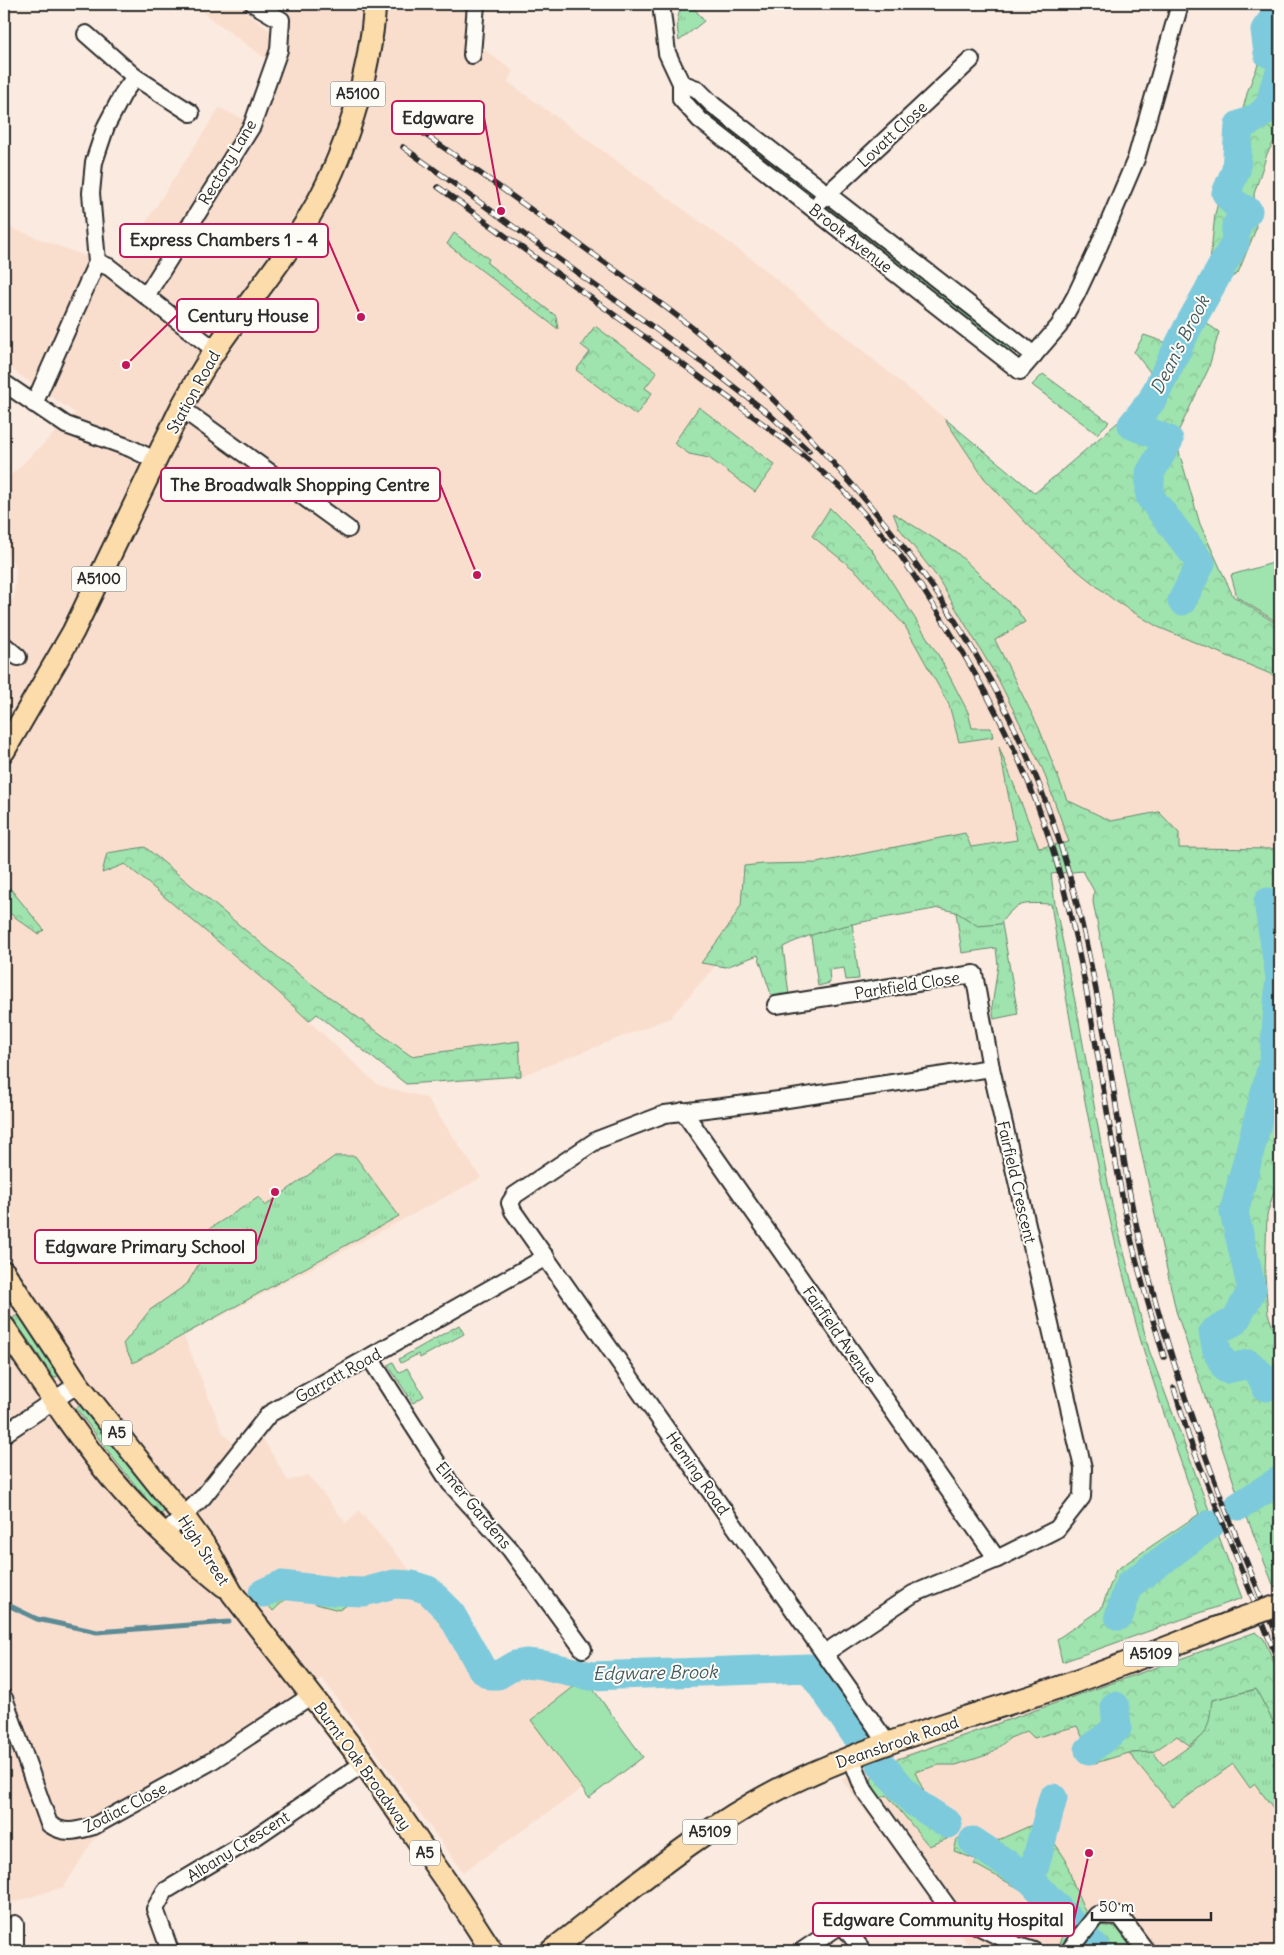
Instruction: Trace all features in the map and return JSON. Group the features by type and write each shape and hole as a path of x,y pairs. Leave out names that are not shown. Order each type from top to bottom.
{"main road":[{"name":"Station Road","path":"4,751 73,632 181,408 215,350 303,227 325,190 349,126 369,56 375,4"},
{"name":"High Street","path":"4,1272 78,1384 208,1550 232,1593"},
{"name":"High Street","path":"4,1327 54,1400 110,1476 193,1561 232,1593"},
{"name":"Burnt Oak Broadway","path":"232,1593 364,1763 459,1900 489,1947"},
{"name":"Deansbrook Road","path":"551,1951 706,1834 750,1806 790,1784 851,1757 1112,1669 1280,1605"}],"street":[{"name":"Rectory Lane","path":"146,296 252,126 279,50 281,20 254,4"},
{"path":"472,55 476,4"},
{"name":"Brook Avenue","path":"661,4 667,53 681,83 681,99 700,120 1020,371 1059,326 1076,295 1136,159 1180,4"},
{"path":"86,34 135,76 191,113"},
{"name":"Lovatt Close","path":"813,208 970,60"},
{"path":"34,404 98,262 91,193 94,162 106,126 135,76"},
{"name":"Brook Avenue","path":"681,83 697,89 713,105 826,195 1034,355"},
{"path":"98,262 109,267 215,350"},
{"path":"4,383 66,424 157,460"},
{"path":"181,408 348,529"},
{"path":"4,645 18,657"},
{"name":"Parkfield Close","path":"776,1005 974,974 991,1068"},
{"path":"683,1111 787,1099 991,1068"},
{"name":"Fairfield Crescent","path":"824,1654 913,1594 997,1560 1057,1529 1082,1497 1083,1468 991,1068"},
{"name":"Heming Road","path":"683,1111 665,1114 597,1140 514,1195 510,1203 513,1211 888,1744"},
{"name":"Fairfield Avenue","path":"683,1111 997,1560"},
{"name":"Garratt Road","path":"165,1534 203,1497 270,1414 546,1257"},
{"name":"Elmer Gardens","path":"370,1358 450,1483 510,1549 583,1649"},
{"path":"4,1434 78,1384"},
{"name":"Zodiac Close","path":"4,1698 49,1824 59,1831 77,1831 94,1826 210,1762 312,1695"},
{"path":"851,1757 864,1790 952,1912 1016,1945 1034,1951"},
{"name":"Albany Crescent","path":"170,1951 155,1909 165,1890 257,1836 364,1763"},
{"path":"1073,1947 1097,1915 1120,1916 1146,1951"},
{"path":"12,1951 16,1936 15,1924"},
{"path":"802,1951 842,1924 863,1951"}],"shaded area":[{"path":"191,4 246,4 245,12 276,35 269,61"},
{"path":"287,4 477,4 475,43 513,71 508,82 753,260 944,418 984,478 1064,560 1115,601 1280,678 1280,849 1163,848 778,894 670,1018 521,1076 406,1084 317,1014 309,1021 378,1085 427,1098 481,1178 184,1336 223,1433 242,1452 259,1432 288,1481 308,1475 346,1523 359,1511 410,1570 479,1679 494,1681 529,1671 585,1678 532,1720 582,1789 463,1872 322,1678 93,1840 64,1887 4,1905 4,610 14,597 16,567 4,547 4,482 75,413 4,364 4,225 82,255 120,263 219,108 253,123 284,43"},
{"path":"1256,1632 1280,1688 1280,1951 974,1951 954,1928 841,1779 876,1764"}],"green space":[{"path":"684,4 691,4 704,21 679,41 678,17"},
{"path":"1280,9 1280,131 1267,154 1254,194 1256,229 1238,273 1215,289 1210,262 1215,214 1248,90"},
{"path":"685,90 812,190 813,196 810,198 711,122 685,93"},
{"path":"829,204 1013,349 1012,352 1010,353 824,209"},
{"path":"454,233 489,259 487,263 556,316 558,329 447,244"},
{"path":"1199,318 1219,332 1208,370 1175,438 1200,524 1233,596 1280,626 1280,678 1158,627 1115,601 1064,560 1026,523 984,478 944,418 1035,493 1144,400 1150,372 1134,352 1144,335 1170,344"},
{"path":"595,326 657,372 645,388 652,393 636,415 576,370 590,352 581,345"},
{"path":"1043,374 1109,422 1097,434 1032,385"},
{"path":"699,407 775,465 755,492 709,458 689,454 674,443"},
{"path":"830,508 871,549 940,658 968,712 972,728 991,728 993,737 959,742 949,705 905,626 857,572 812,536"},
{"path":"893,513 956,552 1017,610 1025,622 995,640 1039,728 1067,800 1111,821 1159,812 1179,833 1179,848 1280,849 1280,1072 1275,1116 1280,1171 1267,1215 1265,1275 1268,1314 1280,1346 1280,1585 1274,1587 1236,1489 1176,1311 1129,1096 1093,902 1094,891 1083,871 1051,874 1055,904 1078,1016 1112,1205 1149,1350 1242,1598 1062,1662 1057,1639 1101,1609 1116,1570 1199,1514 1140,1338 1112,1230 1089,1122 1051,904 1034,903 1021,905 1011,911 1000,924 978,926 956,912 939,908 839,927 800,939 783,947 789,995 772,997 758,955 726,967 701,963 730,924 741,905 744,866 816,863 965,833 971,847 1017,840 999,747 1039,848 1069,842 1043,770 998,679 937,577 899,528"},
{"path":"1280,561 1280,624 1237,597 1231,575"},
{"path":"145,847 302,977 411,1056 519,1041 521,1076 406,1084 317,1014 309,1021 277,991 125,864 102,873 107,853"},
{"path":"9,887 44,930 38,934 4,909 4,892"},
{"path":"956,912 1000,913 1018,1014 994,1019 992,1007 998,965 996,948 962,953"},
{"path":"852,923 859,979 846,980 844,968 829,970 830,983 818,986 810,930"},
{"path":"335,1156 355,1156 399,1216 133,1363 123,1344 150,1310 187,1284 201,1260 198,1236 259,1197 265,1206"},
{"path":"20,1313 61,1374 54,1378 13,1318"},
{"path":"459,1325 464,1334 420,1358 418,1354 401,1363 399,1359"},
{"path":"393,1362 399,1373 407,1368 424,1396 413,1403 388,1365"},
{"path":"83,1404 123,1458 166,1510 160,1515 117,1463 76,1408"},
{"path":"387,1577 430,1584 490,1672 519,1657 605,1670 634,1671 699,1661 755,1663 813,1662 817,1667 737,1673 735,1669 686,1671 613,1680 529,1671 494,1681 479,1679 424,1600 394,1593 367,1593 339,1610 316,1604 310,1593 291,1594 273,1611 254,1589 271,1582 357,1583"},
{"path":"1256,1632 1264,1639 1280,1676 1280,1735 1256,1689 1212,1700 1205,1732 1189,1745 1177,1736 1153,1752 1129,1753 1095,1763 1077,1726 1034,1738 1027,1731 1010,1738 990,1754 956,1765 939,1765 915,1772 930,1805 952,1819 947,1839 929,1846 887,1795 878,1800 871,1780 878,1766"},
{"path":"585,1678 643,1757 589,1798 531,1720"},
{"path":"1257,1689 1280,1735 1280,1758 1273,1763 1280,1779 1280,1817 1255,1784 1250,1788 1233,1764 1173,1807 1129,1753 1153,1752 1163,1765 1197,1741 1212,1700"},
{"path":"1052,1791 1057,1796 1057,1815 1050,1836 1066,1860 1074,1886 1089,1920 1073,1940 1057,1951 1063,1932 1039,1910 1042,1901 974,1864 977,1860 954,1851 957,1839 973,1833 986,1835 996,1841 1034,1824"},
{"path":"1097,1925 1117,1927 1135,1951 1078,1951"}],"waterway":[{"name":"Dean's Brook","path":"1280,10 1265,30 1268,53 1280,59"},
{"name":"Dean's Brook","path":"1182,601 1201,563 1150,497 1150,473 1169,440 1132,425 1152,400 1188,327 1235,243 1236,226 1248,211 1234,203 1226,193 1236,170 1239,125 1253,120 1266,110 1280,74"},
{"name":"Dean's Brook","path":"1268,902 1280,978 1274,1058 1234,1212 1252,1290 1235,1321 1213,1332 1217,1351 1226,1369 1249,1364 1260,1374 1266,1387 1280,1377"},
{"name":"Dean's Brook","path":"1239,1506 1280,1480"},
{"name":"Dean's Brook","path":"1119,1616 1129,1585 1211,1524"},
{"name":"Edgware Brook","path":"263,1593 281,1585 334,1591 364,1592 394,1584 412,1585 428,1590 450,1612 482,1669 490,1675 498,1675 515,1665 526,1663 591,1676 809,1668 855,1734"},
{"name":"Edgware Brook","path":"4,1603 37,1619 97,1632 229,1622"},
{"name":"Dean's Brook","path":"1089,1750 1117,1728 1115,1706"},
{"name":"Edgware Brook","path":"881,1764 914,1802 948,1824"},
{"name":"Dean's Brook","path":"1031,1880 1053,1798"},
{"path":"973,1841 1031,1880 1098,1951"}],"railway":[{"path":"411,125 651,296 717,348 781,407 861,494 894,535 925,577 981,664 1006,710 1028,758 1058,836 1088,951 1109,1059 1133,1210 1161,1321 1196,1429 1216,1483 1280,1642"},
{"path":"403,147 711,369 769,414 809,451"},
{"path":"438,187 791,445 842,489 897,551"},
{"path":"894,546 943,620 987,695 1025,773 1041,814 1067,900 1077,944 1128,1225 1164,1357"},
{"path":"1174,1388 1189,1438 1280,1666"}],"place":[{"name":"Edgware","path":"501,211"},
{"name":"Express Chambers 1 - 4","path":"361,317"},
{"name":"Century House","path":"126,365"},
{"name":"The Broadwalk Shopping Centre","path":"477,575"},
{"name":"Edgware Primary School","path":"275,1192"},
{"name":"Edgware Community Hospital","path":"1089,1853"}]}
